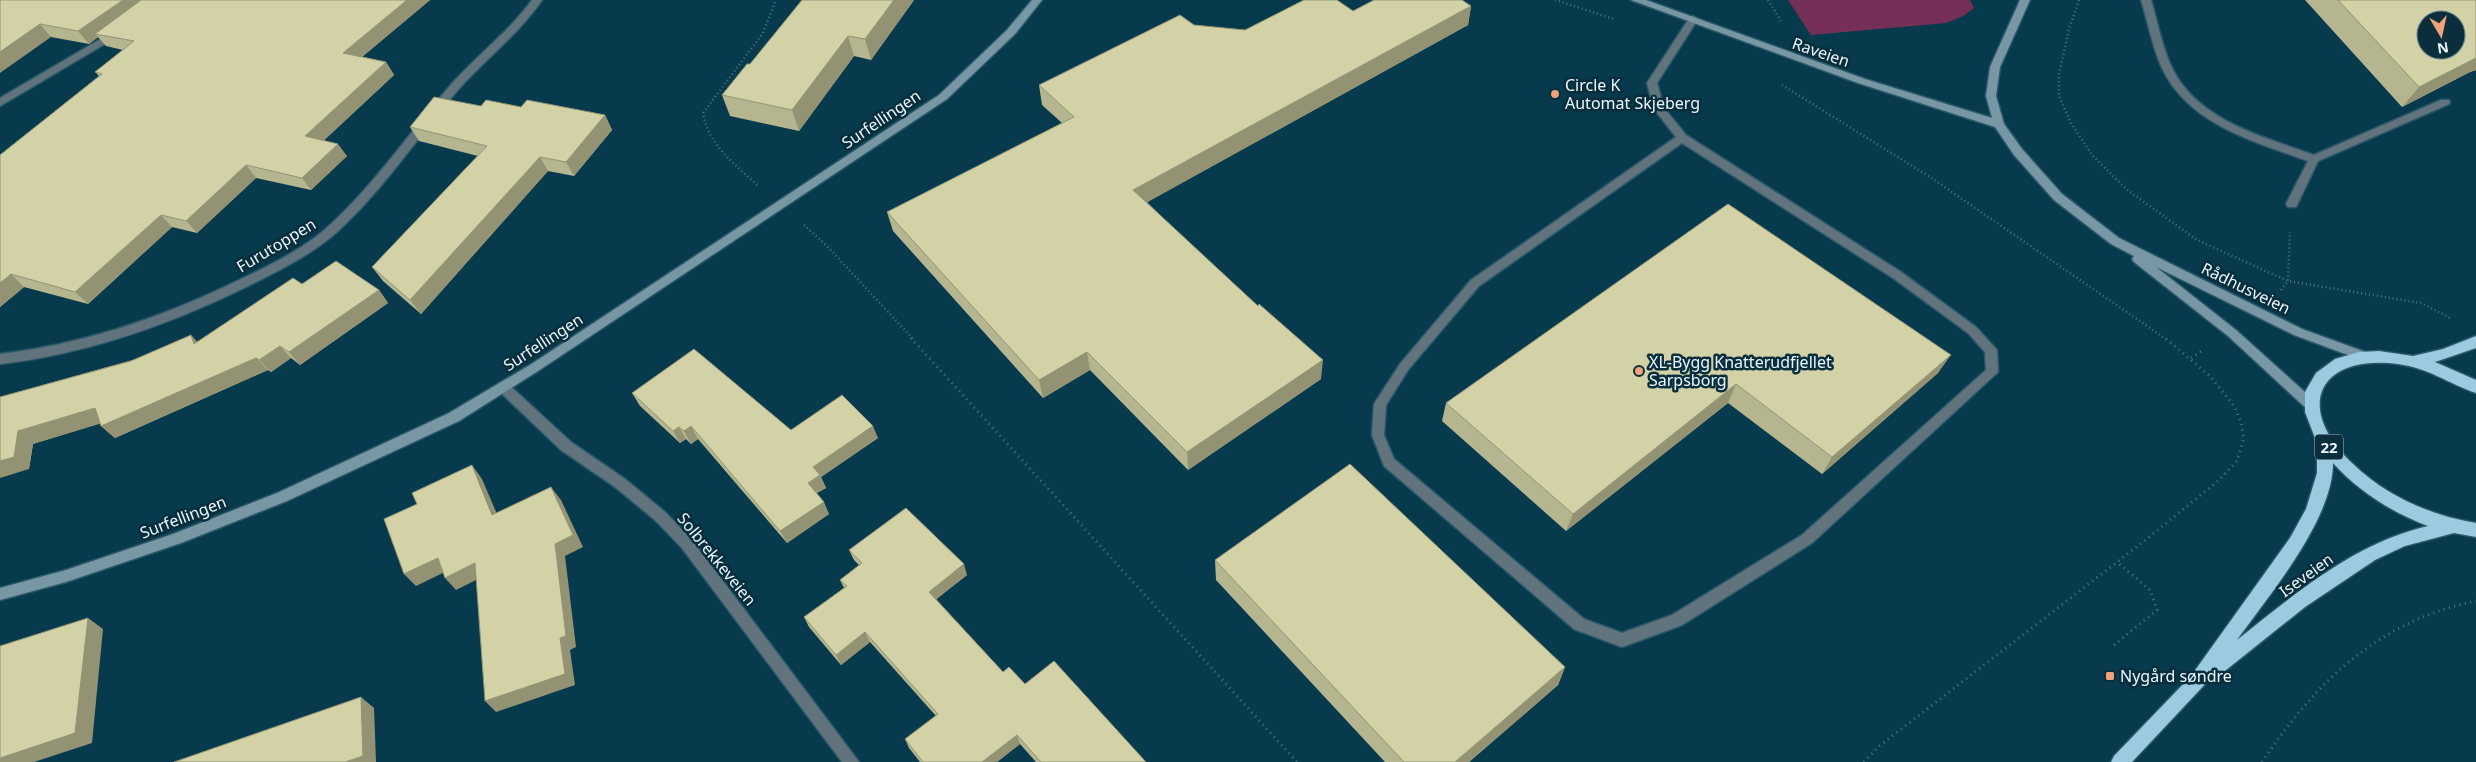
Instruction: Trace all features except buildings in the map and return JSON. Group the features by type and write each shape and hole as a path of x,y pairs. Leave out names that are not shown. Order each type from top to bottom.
{"highway":[{"name":"22","path":"2413,362 2444,354 2476,342"},
{"name":"22","path":"2476,387 2441,370 2413,362 2389,357 2367,357 2347,360 2332,367 2320,377 2313,390 2312,406 2316,423 2325,442 2342,463 2371,488 2392,502 2422,516 2453,526 2476,530"},
{"name":"Iseveien","path":"2120,762 2197,682 2296,543 2314,510 2325,473 2325,442"},
{"name":"Iseveien","path":"2197,682 2316,591 2350,568 2395,542 2453,526"}],"street":[{"name":"Furutoppen","path":"0,359 70,349 136,329 202,303 310,247 350,213 456,86 537,0"},
{"name":"Surfellingen","path":"0,594 66,576 176,539 379,454 454,417 781,206 943,97 1011,32 1037,0"},
{"name":"Raveien","path":"1636,0 1693,19 1834,72 1951,111 2000,124"},
{"name":"Rådhusveien","path":"2025,0 1995,67 1991,96 2000,124 2018,152 2058,198 2232,332 2312,406"},
{"path":"2146,0 2165,64 2181,91 2199,107 2222,122 2255,138 2314,159"},
{"path":"1682,138 1475,282 1404,367 1380,404 1378,435 1389,462 1579,624 1622,640 1677,620 1807,539 1992,372 1991,350 1972,330 1897,275 1682,138 1659,110 1652,83 1693,19"},
{"path":"0,103 99,44 128,24"},
{"path":"2292,204 2314,159 2445,102"},
{"name":"Rådhusveien","path":"2115,241 2268,318 2367,357"},
{"name":"Solbrekkeveien","path":"503,387 566,446 620,483 660,516 687,544 851,762"}],"path":[{"path":"776,0 763,33 714,95 703,113 703,121 720,148 781,206 797,217 833,253 1297,762"},
{"path":"2079,0 2069,29 2059,74 2059,96 2071,123 2092,155 2126,190 2197,240 2288,282 2421,303 2452,319"},
{"path":"2288,282 2292,204"},
{"path":"2114,645 2157,610 2150,590 2117,562"},
{"path":"2262,762 2275,743 2337,671 2379,638 2439,611 2476,601"}],"shaded area":[{"path":"1788,0 1970,0 1974,8 1963,16 1946,23 1811,35"}],"place":[{"name":"Circle K Automat Skjeberg","path":"1555,94"},
{"name":"XL-Bygg Knatterudfjellet Sarpsborg","path":"1639,371"},
{"name":"Nygård søndre","path":"2110,676"}]}
